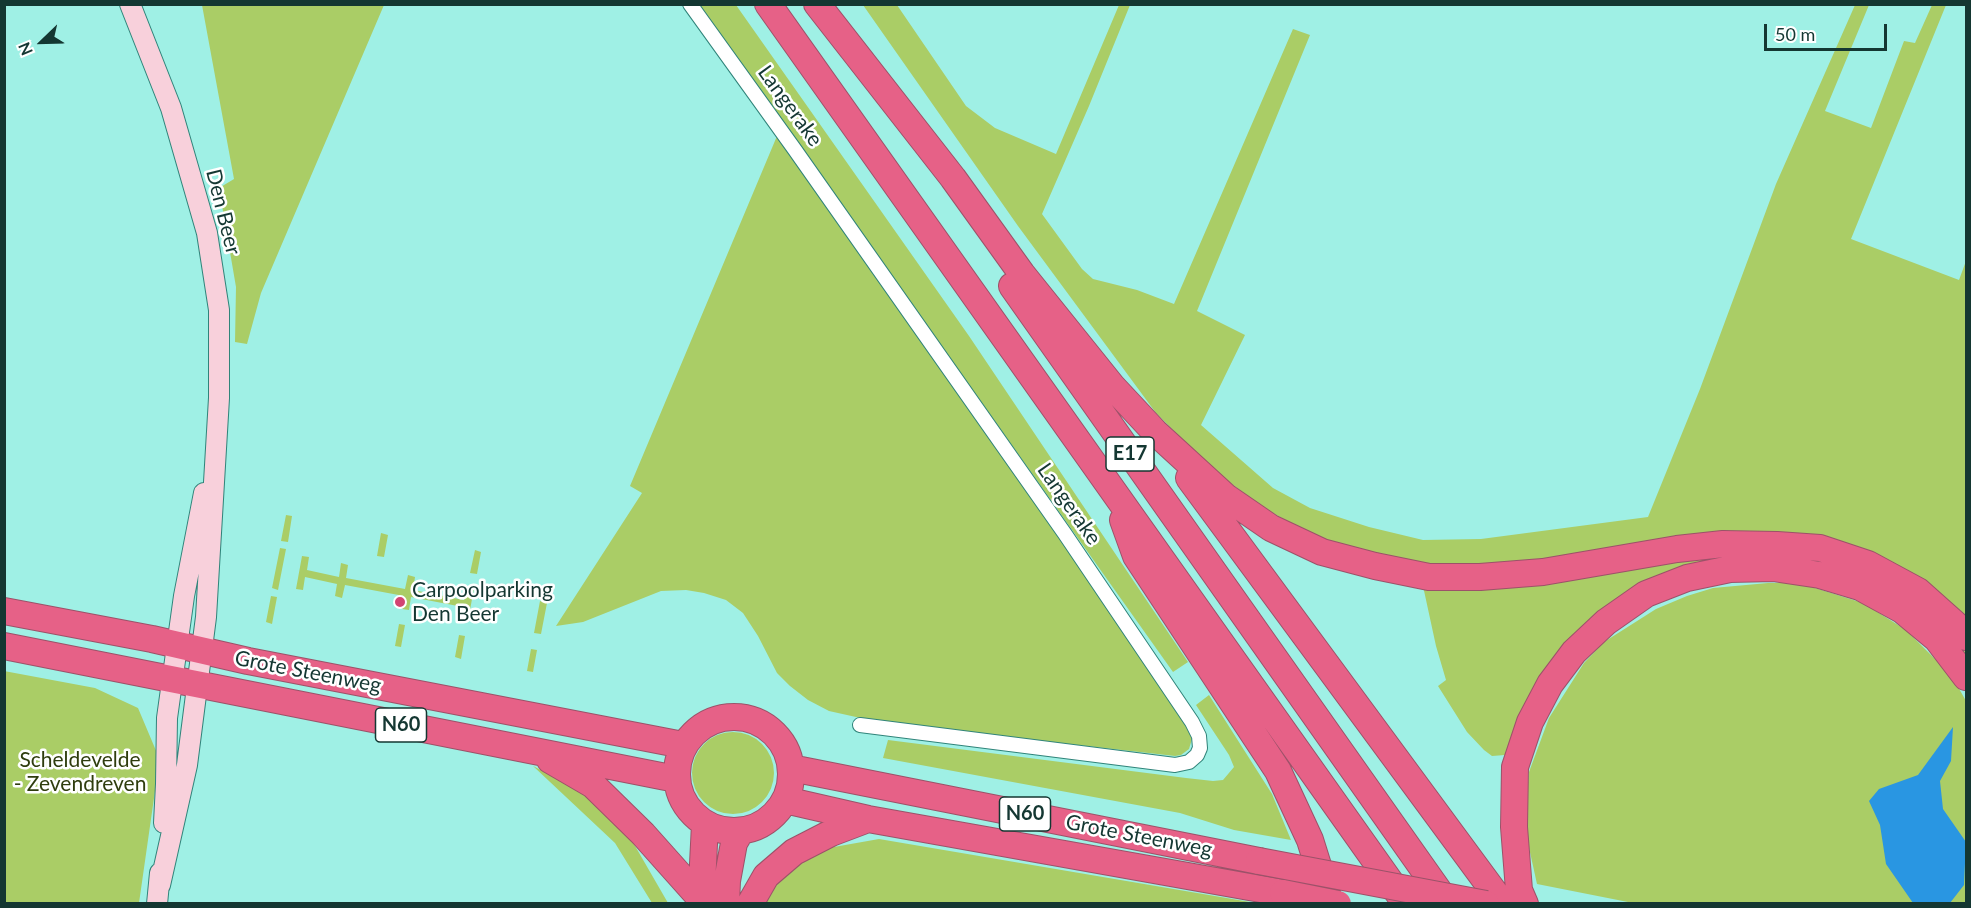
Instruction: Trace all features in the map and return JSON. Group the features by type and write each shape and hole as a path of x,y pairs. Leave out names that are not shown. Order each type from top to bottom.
{"highway":[{"name":"E17","path":"768,4 1406,903"},
{"name":"E17","path":"815,4 1448,903"},
{"path":"815,4 953,178 1022,274 1112,386 1155,432 1226,497 1270,528 1322,552 1430,577 1480,577 1543,572 1677,549 1724,544 1820,548 1868,564 1918,591 1966,637"},
{"path":"1155,432 1503,903"},
{"path":"1112,488 1136,556 1278,771 1310,840 1330,903"},
{"path":"1525,903 1519,890 1514,838 1515,767 1530,722 1550,684 1574,651 1605,622 1646,594 1687,578 1730,570 1773,568 1820,574 1860,587 1902,610 1936,639 1966,676"},
{"name":"Grote Steenweg","path":"4,611 190,647 260,664 683,745"},
{"name":"Grote Steenweg","path":"4,646 676,779"},
{"path":"721,717 744,717 767,726 784,744 791,768 785,800 774,815 759,826 741,831 722,831 705,824 685,805 676,779 683,745 699,727 721,717"},
{"path":"532,750 593,785 709,902"},
{"name":"Grote Steenweg","path":"791,768 1259,861 1486,903"},
{"name":"Grote Steenweg","path":"785,800 868,819 1338,903"},
{"path":"750,903 766,876 794,852 831,833 868,819"},
{"path":"705,824 709,902"},
{"path":"709,902 727,881 734,843 741,831"}],"street":[{"name":"Den Beer","path":"130,4 171,108 207,233 219,310 219,398 206,617 190,647 184,682 187,765 158,894"},
{"name":"Langerake","path":"690,4 1065,534 1192,722 1199,736 1200,748 1197,755 1189,762 1175,765 860,725"}],"green space":[{"path":"202,5 384,5 261,293 247,344 235,342 236,287 219,188 234,179"},
{"path":"699,5 736,5 969,336 1188,662 1173,672"},
{"path":"863,5 897,5 966,106 995,128 1056,154 1119,5 1130,5 1042,214 1082,269 1093,279 1137,290 1174,304 1293,29 1310,35 1197,311 1245,335 1201,425 1273,488 1310,508 1369,527 1423,540 1481,539 1648,517 1700,389 1776,184 1855,5 1869,5 1825,111 1871,128 1904,41 1915,43 1932,5 1946,5 1851,239 1959,280 1966,261 1966,621 1843,546 1435,568 1359,553 1308,533 1264,508 1225,479 1156,413 1018,226"},
{"path":"777,136 1101,595 1185,722 1192,739 1189,749 1181,755 883,723 829,711 808,700 777,673 743,613 726,600 704,593 686,590 661,591 583,622 556,626 642,493 630,486"},
{"path":"286,515 292,516 288,542 281,541"},
{"path":"381,533 388,535 384,557 377,556"},
{"path":"280,548 286,549 278,590 272,588"},
{"path":"475,550 481,552 477,574 470,573"},
{"path":"1733,553 1828,561 1960,644 1966,651 1966,660 1817,564 1624,596 1510,752 1505,755 1492,756 1484,750 1467,732 1438,686 1446,680 1423,586"},
{"path":"302,556 309,557 307,570 339,577 341,563 348,565 346,578 405,589 408,575 415,577 413,590 464,600 467,587 474,588 468,621 461,620 463,607 411,597 409,610 402,609 404,596 345,585 342,598 335,596 337,584 305,577 303,590 296,589"},
{"path":"1799,583 1863,603 1906,630 1940,664 1957,685 1966,701 1966,903 1633,903 1537,884 1524,825 1529,772 1549,718 1584,663 1604,642 1656,609 1713,588"},
{"path":"271,596 277,597 272,624 266,622"},
{"path":"540,601 547,603 541,634 534,633"},
{"path":"399,624 405,625 401,647 395,646"},
{"path":"459,635 465,636 461,659 455,657"},
{"path":"531,649 537,650 533,672 527,671"},
{"name":"Scheldevelde - Zevendreven","path":"4,671 95,688 138,708 157,753 155,791 139,903 5,903"},
{"path":"1209,695 1272,794 1291,840 1234,830 1180,813 883,758 888,740 1186,778 1223,780 1234,767 1229,755 1196,705"},
{"path":"733,732 749,735 762,744 771,757 774,773 771,789 762,802 749,811 733,814 717,811 704,802 695,789 692,773 695,757 704,744 717,735"},
{"path":"533,766 584,792 627,832 668,903 652,903 615,843"},
{"path":"879,839 1256,903 758,904 786,868 817,850"}],"water":[{"path":"1953,727 1951,761 1940,781 1943,809 1966,842 1964,885 1950,903 1913,903 1886,864 1880,825 1869,801 1879,789 1918,775"}],"place":[{"name":"Carpoolparking Den Beer","path":"400,602"}]}
